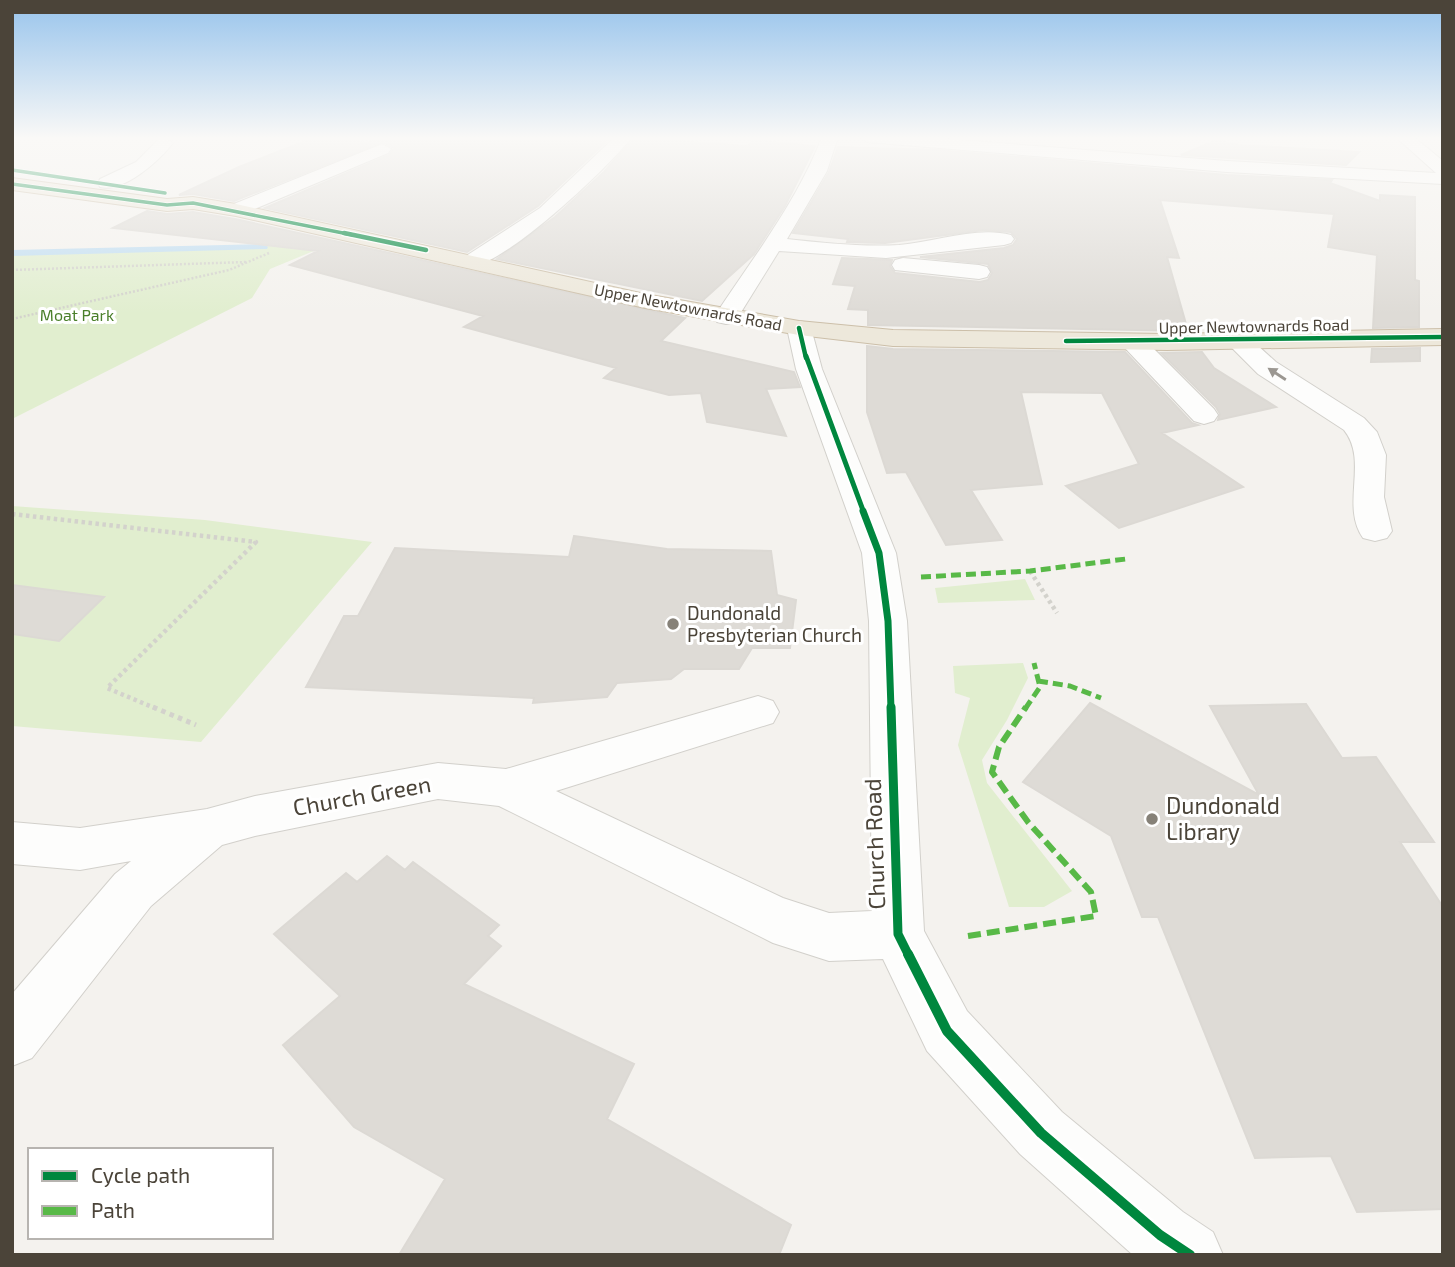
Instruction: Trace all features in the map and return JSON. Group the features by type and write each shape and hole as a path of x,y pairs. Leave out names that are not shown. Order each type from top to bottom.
{"highway":[{"name":"Upper Newtownards Road","path":"102,196 167,205 193,204 236,210 327,228 645,301 799,328 914,339 1133,342 1443,337"},
{"name":"Upper Newtownards Road","path":"184,196 193,204"}],"street":[{"path":"236,210 266,196"},
{"path":"474,261 547,212 563,196"},
{"path":"726,317 803,196"},
{"path":"771,248 887,251 975,239 1004,239"},
{"path":"771,248 979,272"},
{"name":"Church Road","path":"799,328 810,369 879,553 888,621 898,934 947,1031 1041,1133 1160,1235 1190,1255"},
{"path":"1237,340 1267,368 1322,401 1354,424 1366,438 1371,455 1368,497 1375,531"},
{"path":"1133,342 1204,415"},
{"path":"506,788 758,712"},
{"name":"Church Green","path":"12,1038 133,891 207,829 255,816 438,781 506,788 773,919 830,937 898,934"},
{"path":"12,843 79,849 207,829"}],"path":[{"path":"12,319 229,270 327,228"},
{"path":"12,270 249,262"},
{"path":"12,514 256,542 107,688 196,725"},
{"path":"1030,571 1057,613"}],"green space":[{"name":"Moat Park","path":"333,243 270,269 252,298 12,419 12,253"},
{"path":"12,506 205,520 372,542 201,742 12,726"},
{"path":"1025,579 1035,600 938,603 935,588"},
{"path":"1023,663 1028,678 1007,720 982,760 987,783 1072,891 1044,907 1009,907 958,745 970,698 955,693 953,666"}],"building":[{"path":"205,196 246,196 234,201"},
{"path":"293,196 548,196 538,206 467,252 265,208"},
{"path":"578,196 790,196 754,254 702,301 497,259 555,217"},
{"path":"815,196 1366,196 1380,201 1380,196 1415,197 1415,280 1419,281 1419,327 1373,328 1377,255 1328,247 1334,214 1160,200 1179,258 1167,257 1188,331 868,325 868,310 848,309 855,286 833,284 842,258 892,260 890,266 895,273 980,282 988,280 992,273 988,264 920,257 1004,248 1013,245 1017,239 1011,232 984,230 885,243 847,242 848,239 793,233"},
{"path":"147,211 167,214 193,212 235,219 685,318 661,341 794,372 800,387 766,389 786,436 707,422 701,393 669,395 604,378 616,368 464,327 483,316 290,265 318,251 113,228"},
{"path":"867,346 893,349 1125,352 1192,423 1198,425 1162,433 1243,487 1119,528 1066,486 1139,464 1102,393 1021,392 1042,484 971,490 1002,540 946,545 906,472 887,473 867,412"},
{"path":"1420,348 1420,361 1371,362 1372,349"},
{"path":"1202,352 1214,368 1276,407 1218,420 1220,414 1216,407 1161,353"},
{"path":"574,536 667,549 771,551 777,595 796,600 790,648 752,648 739,669 684,669 671,679 617,683 607,697 533,703 534,698 306,687 344,616 358,616 395,548 569,557"},
{"path":"12,585 104,597 59,641 12,634"},
{"path":"1090,703 1259,795 1210,706 1306,704 1342,758 1376,757 1434,842 1400,842 1443,907 1443,1209 1357,1212 1331,1156 1255,1158 1158,917 1142,917 1111,836 1023,782"},
{"path":"387,856 405,870 413,862 499,925 488,936 501,946 464,984 634,1064 607,1119 791,1225 779,1255 399,1255 445,1179 354,1127 283,1045 340,996 274,934 346,873 357,882"}],"waterway":[{"path":"12,253 264,247"}],"marked path":[{"path":"921,577 1030,571 1126,559"},
{"path":"968,936 1096,916 1091,892 1028,822 992,772 999,747 1040,687 1034,663"},
{"path":"1038,681 1070,686 1101,698"}],"cycle path":[{"path":"102,196 167,205 193,203 426,250"},
{"path":"799,328 809,369 879,553 888,621 898,934 947,1031 1041,1133 1160,1235 1190,1255"},
{"path":"1066,341 1443,337"}],"place":[{"name":"Dundonald Presbyterian Church","path":"673,624"},
{"name":"Dundonald Library","path":"1152,819"}]}
